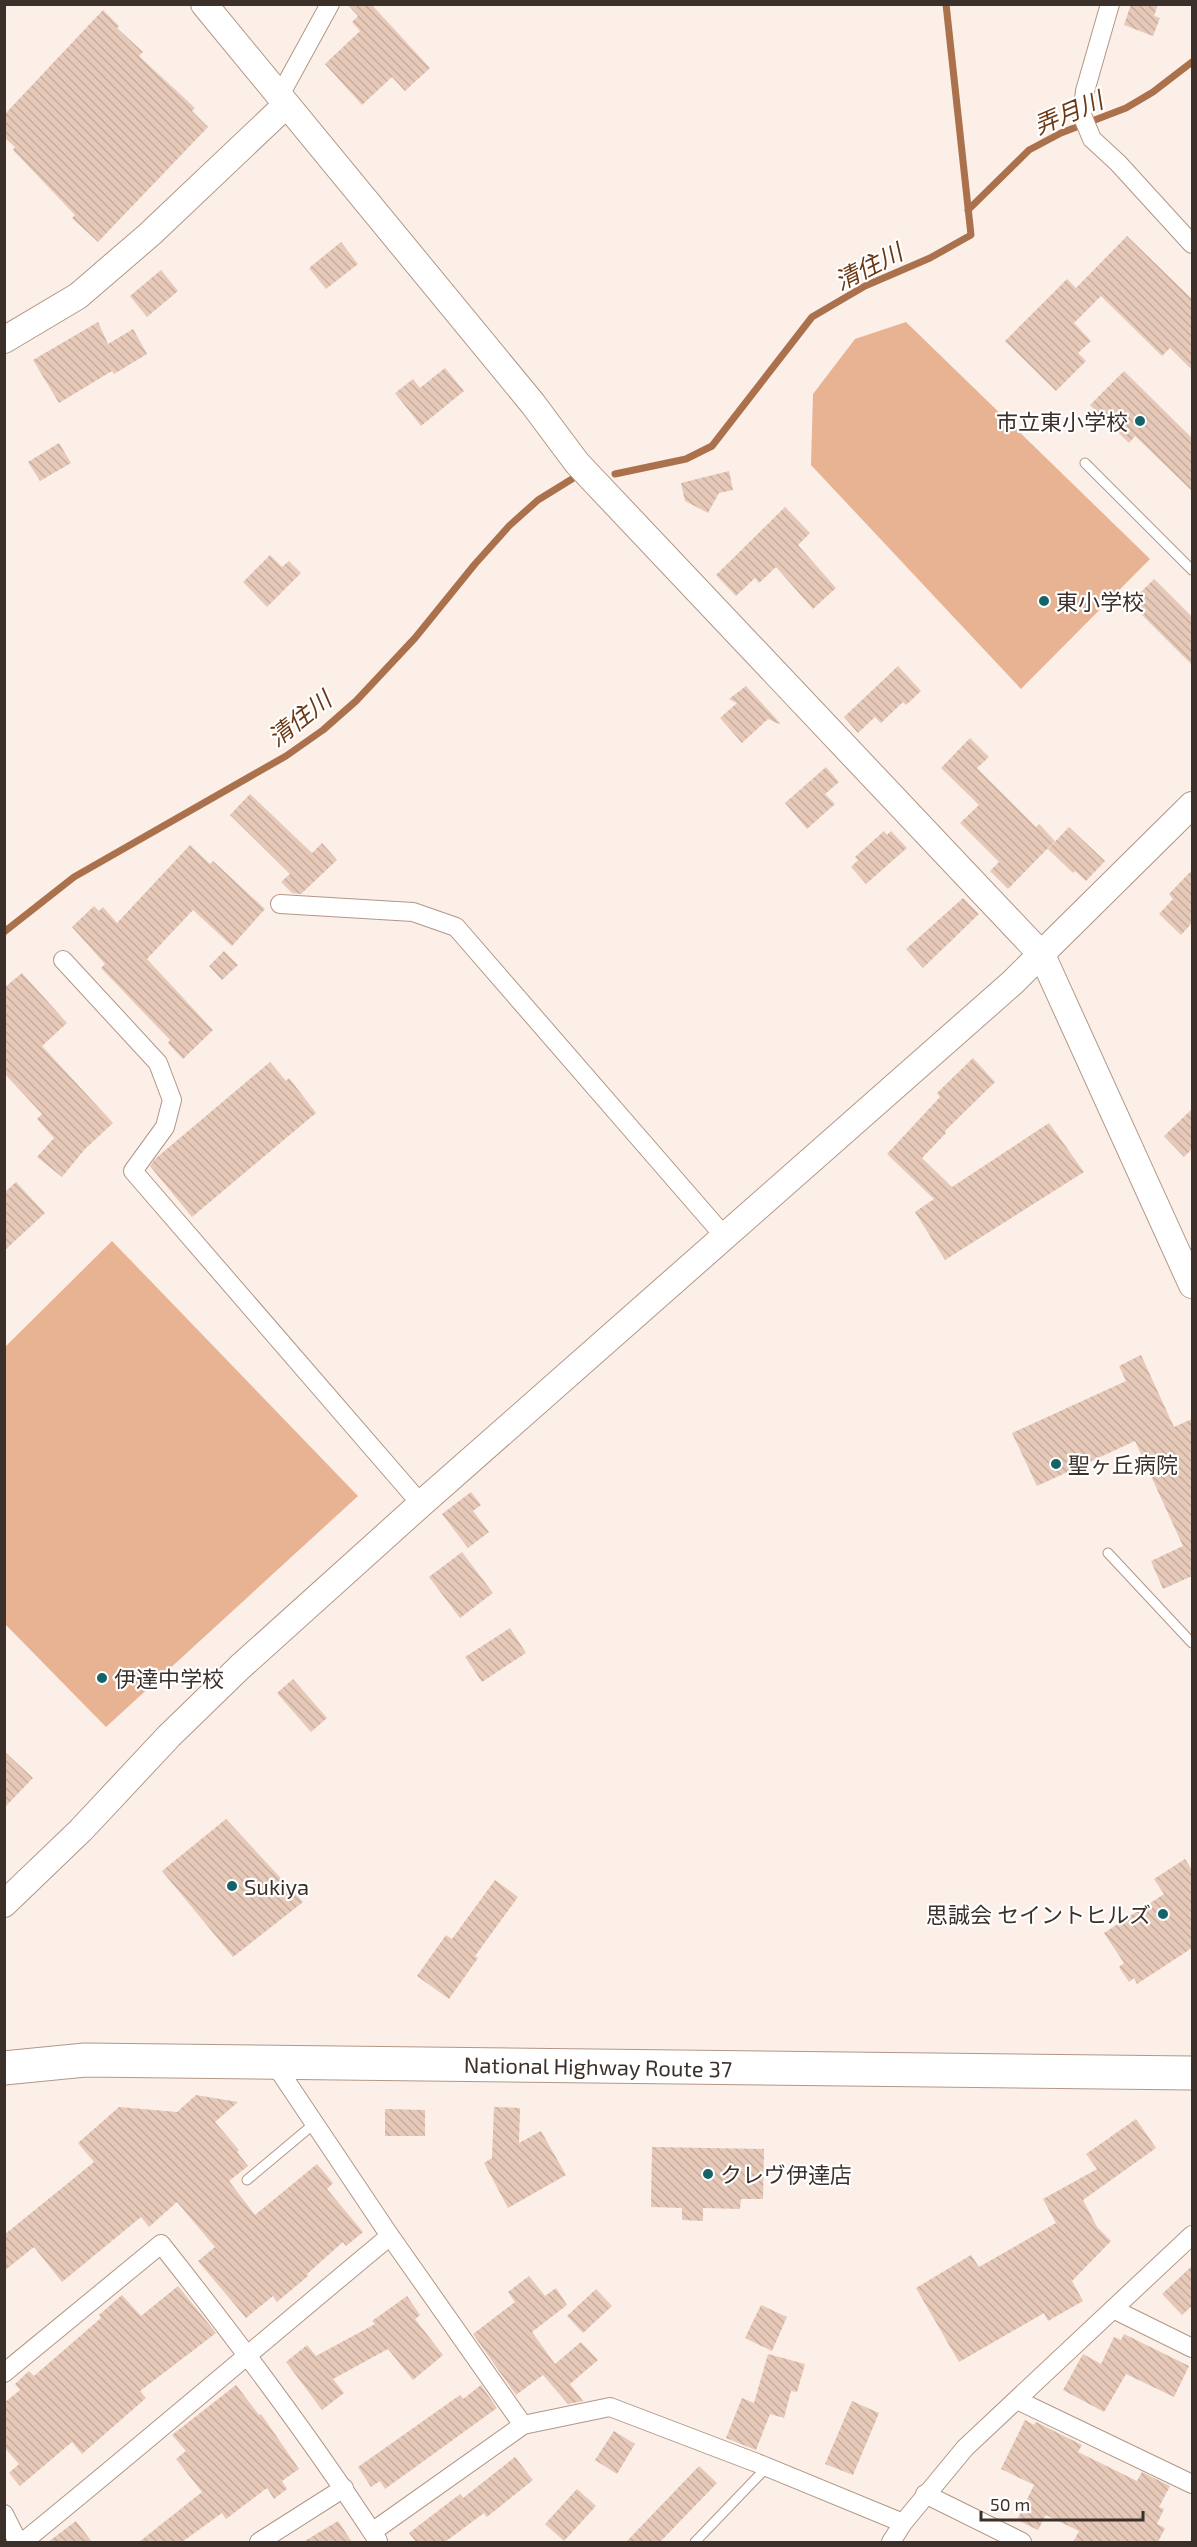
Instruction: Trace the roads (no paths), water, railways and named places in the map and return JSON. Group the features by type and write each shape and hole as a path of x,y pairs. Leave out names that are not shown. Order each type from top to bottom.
{"highway":[{"name":"National Highway Route 37","path":"4,2068 85,2060 1192,2073"}],"street":[{"path":"204,4 282,102 532,404 577,463 1042,955 1192,1285"},
{"path":"4,340 78,296 150,234 282,102 330,4"},
{"path":"1110,4 1085,91 1082,115 1092,139 1118,163 1192,244"},
{"path":"4,1904 81,1830 169,1736 240,1667 1042,955 1192,805"},
{"path":"280,904 413,912 456,927 725,1237"},
{"path":"63,960 158,1063 172,1100 165,1127 134,1171 421,1504"},
{"path":"274,2062 390,2236 523,2425"},
{"path":"891,2542 903,2523 965,2448 1192,2235"},
{"path":"23,2542 164,2427 390,2236"},
{"path":"4,2373 161,2244 248,2354 344,2488 376,2537 523,2425 609,2407 767,2467 903,2523"},
{"path":"1113,2309 1192,2348"},
{"path":"1017,2400 1192,2484"},
{"path":"259,2542 344,2488"},
{"path":"926,2494 1023,2542"},
{"path":"4,2514 18,2542"}],"lane":[{"path":"1085,464 1192,570"},
{"path":"1108,1553 1192,1643"},
{"path":"247,2180 315,2123"},
{"path":"695,2542 767,2467"}],"waterway":[{"name":"清住川","path":"615,474 686,459 712,446 812,317 865,286 930,258 971,235 946,4"},
{"name":"弄月川","path":"968,210 1029,150 1061,133 1126,108 1153,92 1192,62"},
{"name":"清住川","path":"4,932 74,877 286,756 323,730 356,701 415,638 509,526 538,500 572,479"}],"place":[{"name":"市立東小学校","path":"1140,421"},
{"name":"東小学校","path":"1044,601"},
{"name":"聖ヶ丘病院","path":"1056,1464"},
{"name":"伊達中学校","path":"102,1678"},
{"name":"Sukiya","path":"232,1886"},
{"name":"思誠会 セイントヒルズ","path":"1163,1914"},
{"name":"クレヴ伊達店","path":"708,2174"}]}
